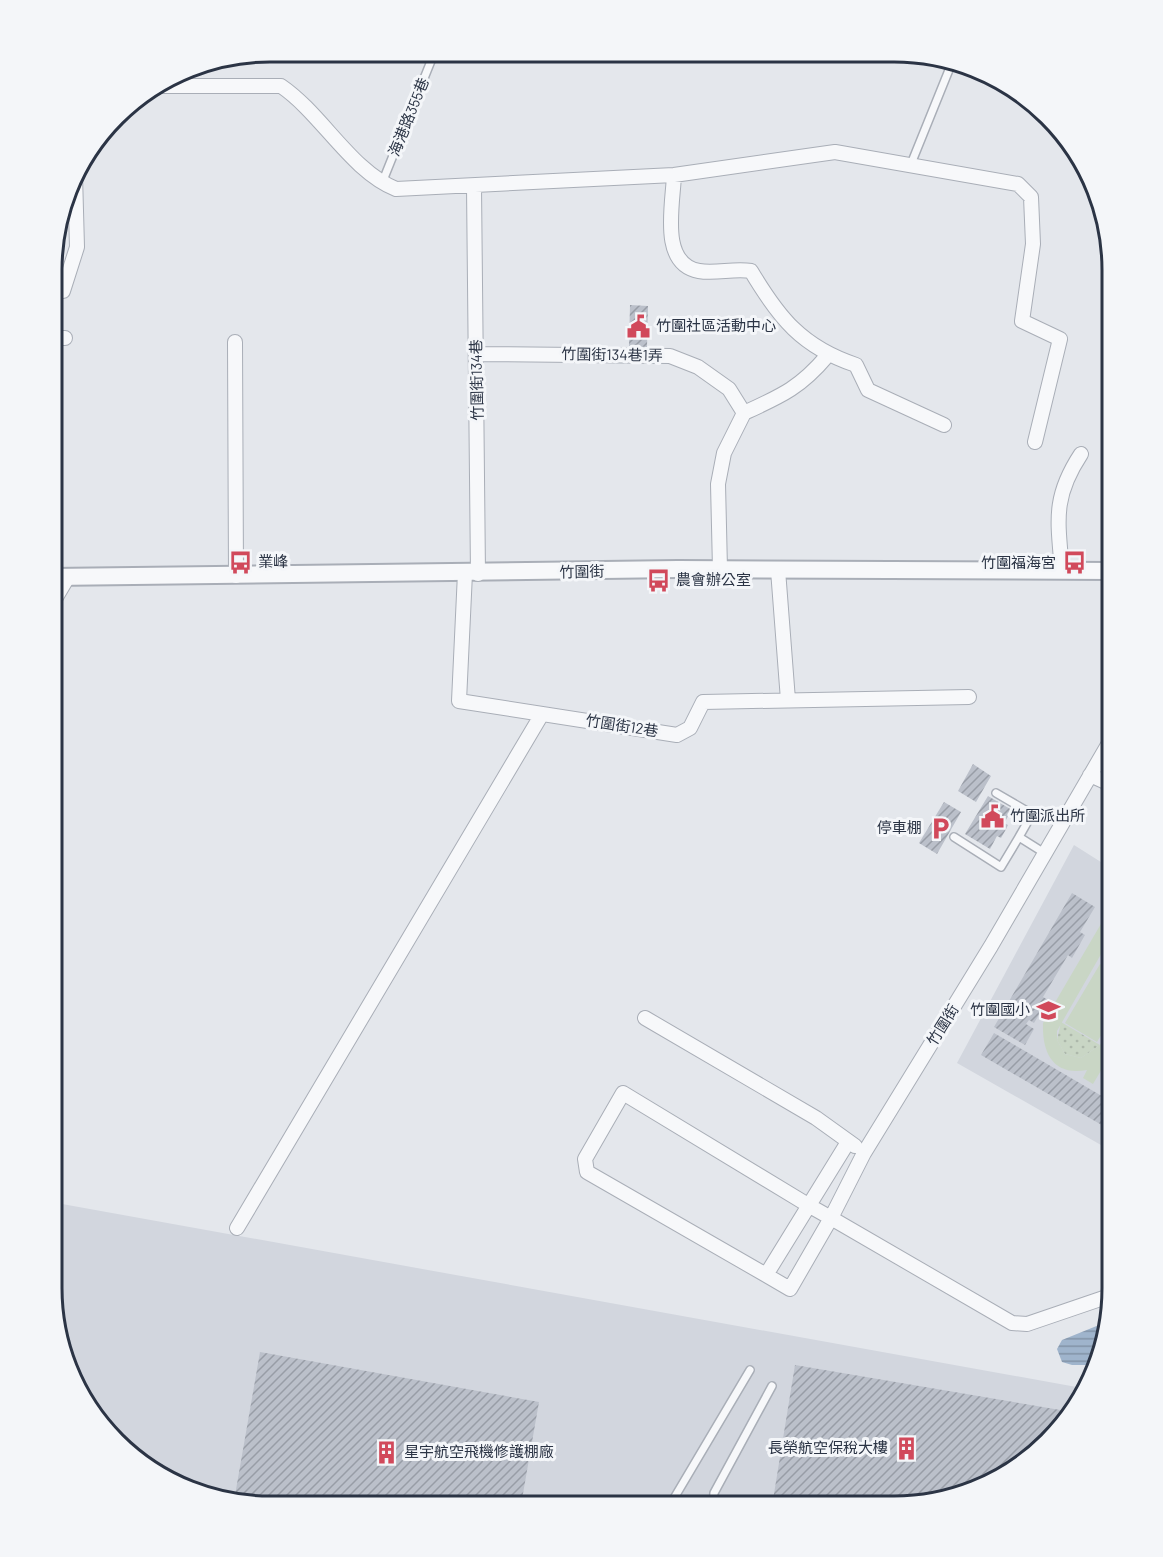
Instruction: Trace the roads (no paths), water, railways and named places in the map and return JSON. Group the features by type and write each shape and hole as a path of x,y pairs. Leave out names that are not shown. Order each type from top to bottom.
{"street":[{"path":"172,86 282,86 297,97 382,183 396,189 674,176 835,152 1018,184 1031,197 1033,244 1022,321 1060,339 1035,442"},
{"path":"674,176 672,234 673,247 680,262 698,271 751,271 774,309 826,356 856,366 868,390 944,425"},
{"name":"竹圍街134巷","path":"472,573 477,354 474,187"},
{"path":"62,283 77,247 76,197"},
{"path":"235,342 236,576"},
{"name":"竹圍街134巷1弄","path":"477,354 670,356 698,367 729,389 744,413"},
{"path":"720,569 718,484 724,453 744,413 786,394 807,380 826,356"},
{"path":"1062,571 1058,501 1067,476 1081,454"},
{"name":"竹圍街","path":"62,577 720,569 1102,571"},
{"path":"778,570 788,700"},
{"name":"竹圍街12巷","path":"472,573 459,701 677,735 690,728 703,702 969,697"},
{"path":"237,1228 542,714"},
{"name":"竹圍街","path":"766,1275 789,1288 831,1218 864,1153 1046,854 1102,756"},
{"path":"1090,775 1102,780"},
{"path":"645,1018 816,1118 864,1153"},
{"path":"848,1142 808,1205 766,1275 587,1172 585,1160 623,1093 808,1205 1012,1323 1027,1324 1101,1299"}],"lane":[{"name":"海港路355巷","path":"382,183 431,62"},
{"path":"911,164 949,70"},
{"path":"954,837 1001,867 1032,814 996,793"},
{"path":"1019,837 1046,854"},
{"path":"674,1496 750,1370"},
{"path":"714,1496 772,1386"}],"water":[{"path":"1098,1325 1086,1365 1062,1362 1057,1349 1062,1340"}],"place":[{"name":"竹圍社區活動中心","path":"638,326"},
{"name":"業峰","path":"240,562"},
{"name":"竹圍福海宮","path":"1074,563"},
{"name":"農會辦公室","path":"658,580"},
{"name":"竹圍派出所","path":"992,816"},
{"name":"停車棚","path":"940,828"},
{"name":"竹圍國小","path":"1048,1010"},
{"name":"長榮航空保稅大樓","path":"906,1448"},
{"name":"星宇航空飛機修護棚廠","path":"386,1452"}]}
